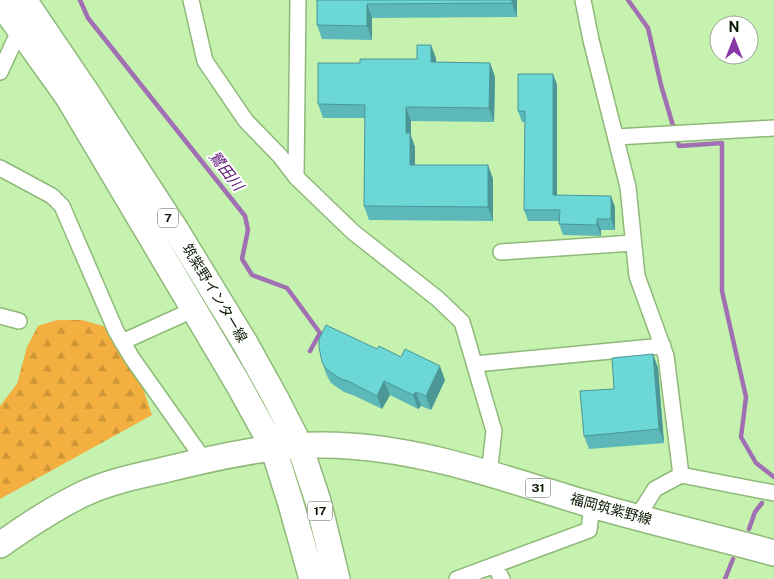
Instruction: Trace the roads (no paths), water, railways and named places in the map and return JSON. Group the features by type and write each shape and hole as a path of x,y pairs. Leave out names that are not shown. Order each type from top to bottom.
{"main road":[{"name":"筑紫野インター線","path":"28,1 181,238 245,343 299,444"},
{"name":"筑紫野インター線","path":"0,2 68,97 195,309 273,447"},
{"path":"0,546 44,514 85,493 126,479 204,460 299,444"},
{"name":"福岡筑紫野線","path":"299,444 350,446 416,455 774,553"},
{"name":"17","path":"299,444 318,501 337,579"},
{"name":"17","path":"273,447 312,579"}],"street":[{"path":"191,0 205,61 246,121 280,156 296,177 353,232 438,299 462,322 494,431 489,474"},
{"path":"296,177 298,0"},
{"path":"583,0 591,40 628,187 637,276 666,356 681,475"},
{"path":"0,72 20,29"},
{"path":"616,138 774,128"},
{"path":"0,168 52,196 62,206 122,342 204,460"},
{"path":"501,252 633,243"},
{"path":"122,342 195,309"},
{"path":"0,316 19,321"},
{"path":"475,364 663,346"},
{"path":"638,516 655,489 681,475 774,493"},
{"path":"457,579 589,530 592,504"},
{"path":"494,565 502,579"}],"waterway":[{"name":"鷺田川","path":"80,0 88,18 245,216 248,230 242,259 252,275 287,288 320,333 310,351"},
{"path":"628,0 648,28 661,85 679,146 722,143 722,291 746,397 741,437 756,463 774,477"},
{"path":"749,529 755,512 762,503"},
{"path":"725,579 733,559"}]}
